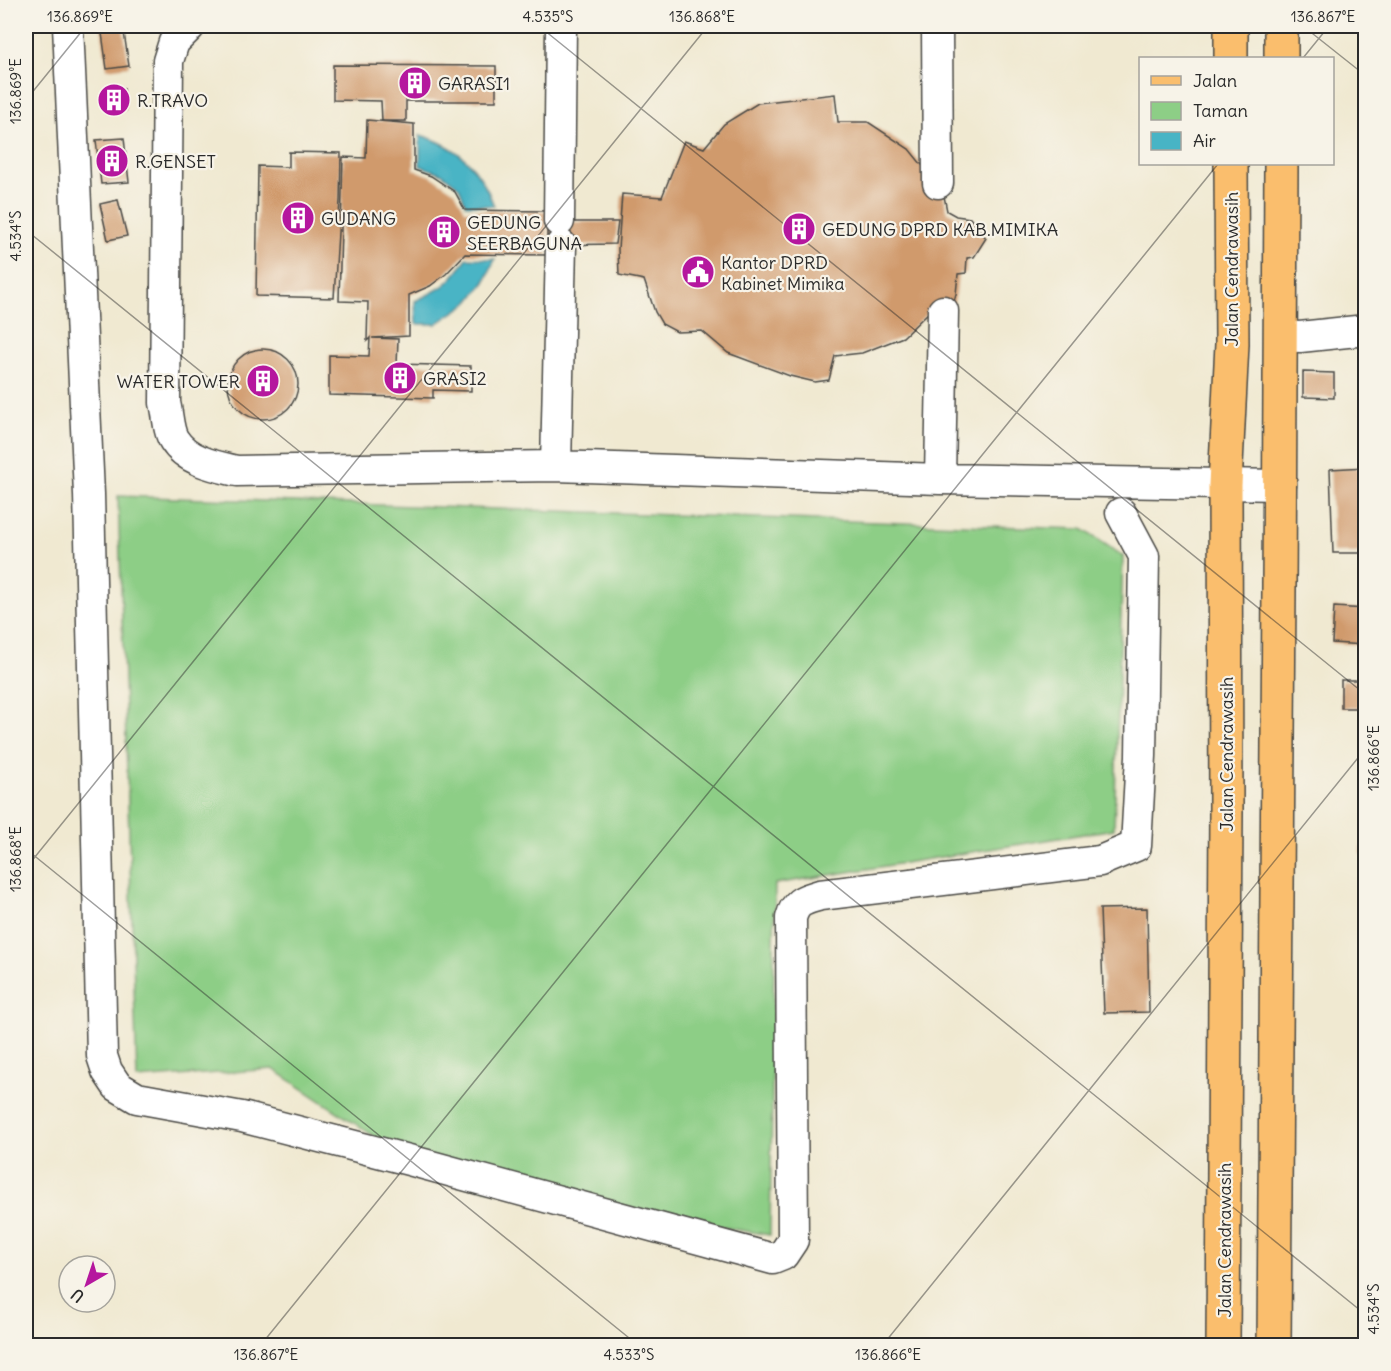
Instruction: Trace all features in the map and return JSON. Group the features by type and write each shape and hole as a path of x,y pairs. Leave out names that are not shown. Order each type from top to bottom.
{"main road":[{"path":"1231,26 1231,57"},
{"path":"1281,26 1281,57"},
{"name":"Jalan Cendrawasih","path":"1223,1346 1225,485 1232,344 1231,165"},
{"path":"1274,1346 1276,821 1281,485 1290,336 1281,165"}],"lane":[{"path":"68,26 89,494 102,1056 107,1071 117,1086 137,1098 242,1118 409,1160 773,1259 783,1255 793,1240 791,918 794,907 802,901 820,895 1100,861 1136,846 1141,756 1144,556 1121,513"},
{"path":"190,26 174,42 168,61 165,404 174,440 187,453 206,464 237,471 556,466 940,479 1281,485"},
{"path":"556,466 561,26"},
{"path":"937,26 938,183"},
{"path":"940,479 943,311"},
{"path":"1290,336 1352,332"}],"green space":[{"path":"118,496 1082,529 1123,556 1114,829 775,884 770,1235 443,1182 273,1069 137,1079"}],"water":[{"path":"420,135 446,145 466,160 482,180 494,206 466,205 459,187 441,173 420,166"},
{"path":"467,258 495,259 485,282 469,302 436,324 416,324 415,301 445,284 456,274"}],"building":[{"path":"101,26 123,26 129,66 107,69"},
{"name":"GARASI1","path":"333,65 496,66 496,101 406,101 406,121 382,121 381,101 333,100"},
{"name":"R.TRAVO","path":"124,89 126,110 105,112 103,91"},
{"name":"GEDUNG DPRD KAB.MIMIKA","path":"835,94 838,122 868,122 909,149 943,191 947,211 956,216 970,218 986,238 974,257 967,258 966,273 958,274 951,312 932,309 903,337 862,353 835,356 829,380 815,382 790,376 728,353 702,331 677,332 662,324 655,312 644,280 619,275 618,249 622,194 662,197 684,141 704,148 724,124 758,103"},
{"name":"GEDUNG SEERBAGUNA","path":"367,120 414,124 414,170 431,176 455,192 465,210 547,211 547,255 465,254 446,274 430,286 409,295 409,336 372,338 398,339 397,364 471,366 471,391 433,390 433,398 329,395 329,355 369,356 368,302 339,301 343,157 366,158"},
{"name":"R.GENSET","path":"124,138 129,182 101,184 96,140"},
{"name":"GUDANG","path":"289,152 341,153 334,298 256,296 258,166 289,167"},
{"path":"118,200 127,236 108,240 100,204"},
{"path":"550,222 618,222 615,244 550,245"},
{"name":"WATER TOWER","path":"256,349 270,349 283,355 292,364 298,377 296,397 288,409 270,419 256,419 243,413 234,404 228,391 228,377 234,364 243,355"},
{"path":"1303,372 1334,373 1334,398 1303,397"},
{"path":"1366,467 1366,553 1333,553 1330,469"},
{"path":"1334,607 1366,609 1366,645 1332,643"},
{"path":"1341,680 1366,680 1366,708 1341,708"},
{"path":"1364,823 1366,823 1366,855 1361,854"},
{"path":"1147,908 1149,1012 1104,1013 1100,909"}],"place":[{"name":"GARASI1","path":"415,83"},
{"name":"R.TRAVO","path":"114,100"},
{"name":"R.GENSET","path":"112,161"},
{"name":"GUDANG","path":"298,218"},
{"name":"GEDUNG DPRD KAB.MIMIKA","path":"799,229"},
{"name":"GEDUNG SEERBAGUNA","path":"444,232"},
{"name":"Kantor DPRD Kabinet Mimika","path":"698,272"},
{"name":"GRASI2","path":"400,378"},
{"name":"WATER TOWER","path":"263,381"}]}
